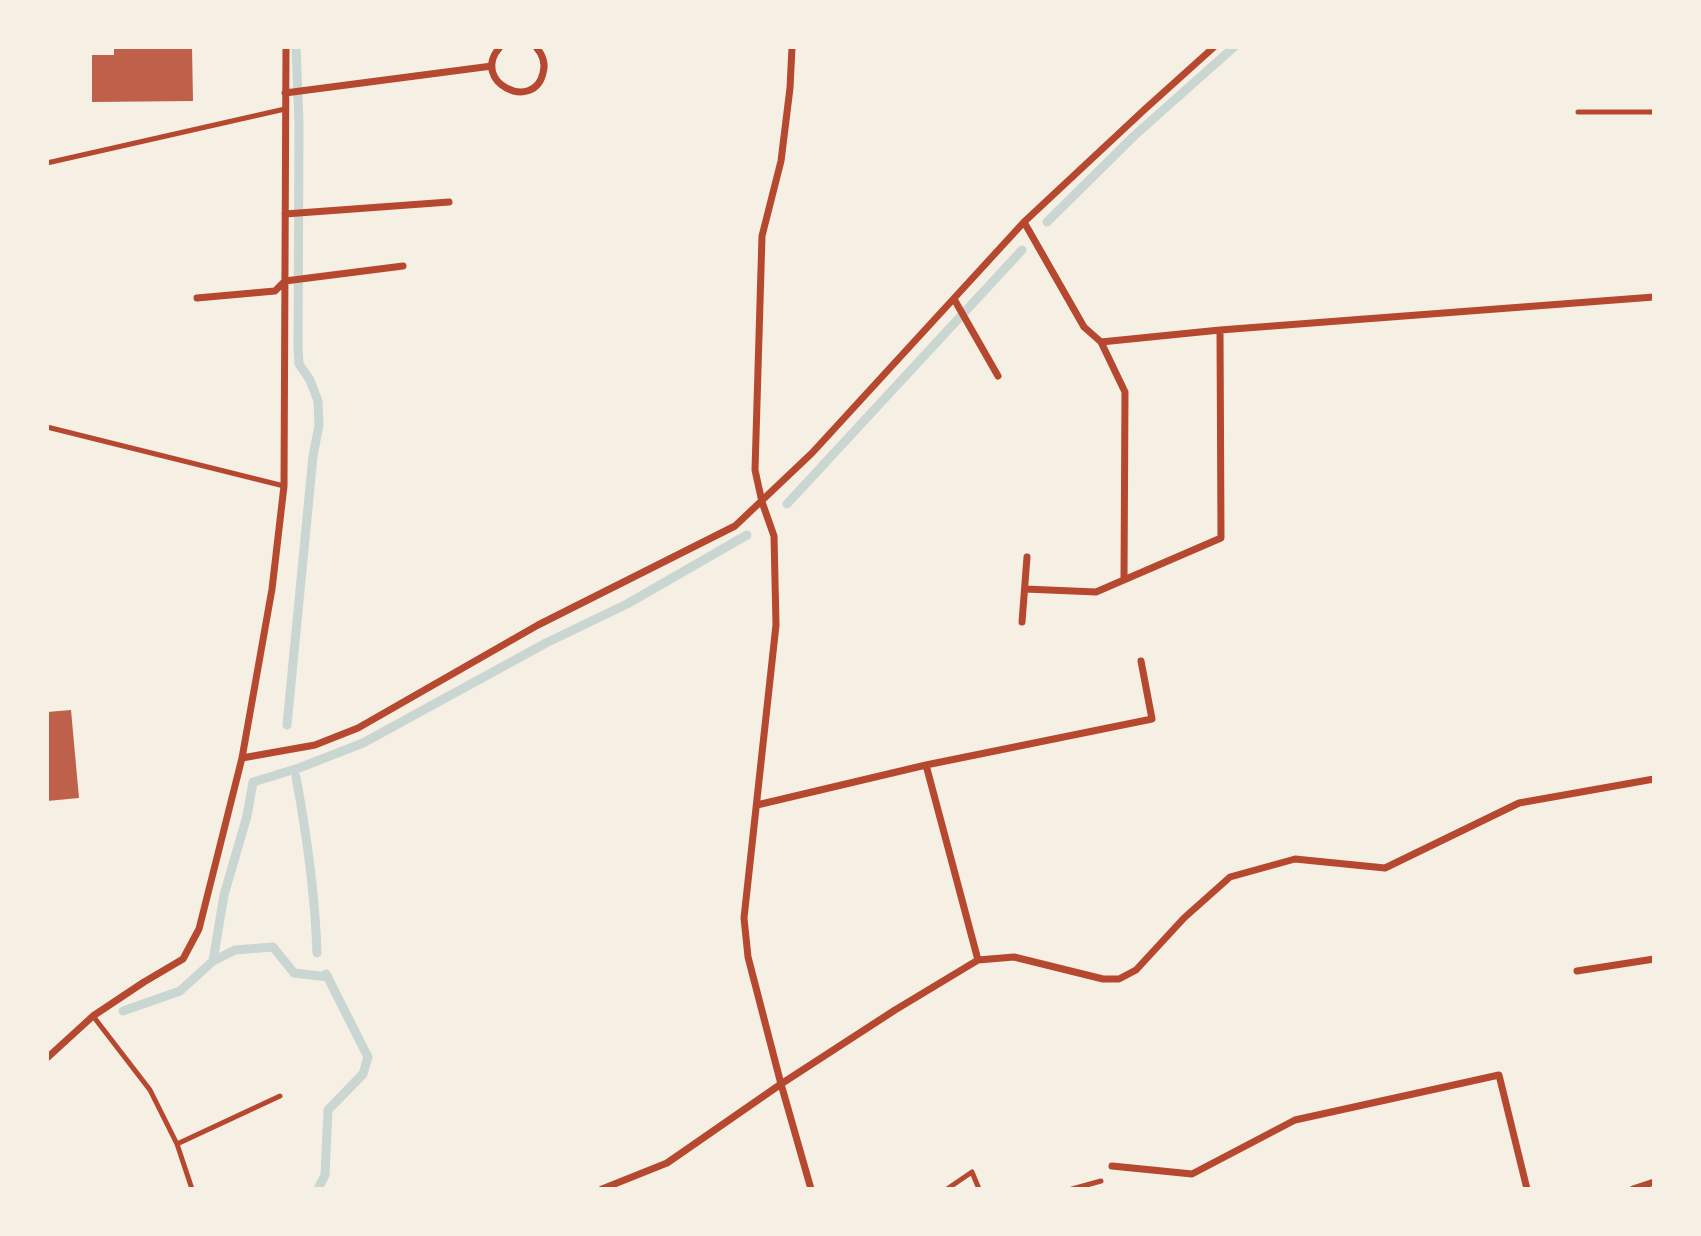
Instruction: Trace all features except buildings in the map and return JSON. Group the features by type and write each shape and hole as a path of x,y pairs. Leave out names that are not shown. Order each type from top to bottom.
{"street":[{"path":"47,1058 93,1016 183,959 199,929 242,758 272,589 284,486 285,109 288,93 286,47"},
{"path":"500,47 492,66 494,75 504,88 512,92 528,90 541,79 544,62 537,47"},
{"path":"792,47 781,160 762,236 755,470 761,502 774,536 776,625 744,918 748,957 811,1189"},
{"path":"242,758 315,745 358,728 538,625 735,526 812,453 1024,222 1214,47"},
{"path":"288,93 492,66"},
{"path":"285,214 449,202"},
{"path":"1024,222 1084,327 1101,342 1125,392 1124,579"},
{"path":"197,298 275,291 285,281 403,266"},
{"path":"1101,342 1220,330 1654,297"},
{"path":"954,299 998,376"},
{"path":"1025,589 1096,592 1221,538 1220,330"},
{"path":"1022,622 1027,557"},
{"path":"757,805 926,765 1152,719 1141,661"},
{"path":"926,765 978,960"},
{"path":"602,1189 667,1163 781,1084 978,960 1014,957 1103,979 1119,979 1136,970 1184,918 1230,877 1295,859 1385,867 1519,803 1654,779"},
{"path":"1577,971 1654,958"},
{"path":"1112,1166 1192,1174 1295,1120 1499,1075 1527,1189"},
{"path":"1633,1189 1654,1182"}],"lane":[{"path":"47,163 285,109"},
{"path":"1578,112 1654,112"},
{"path":"47,427 284,486"},
{"path":"93,1016 150,1090 177,1144 192,1189"},
{"path":"177,1144 280,1096"},
{"path":"947,1189 972,1172 979,1189"},
{"path":"1072,1189 1101,1181"}],"waterway":[{"path":"287,725 313,456 319,425 318,401 310,380 299,364 298,348 299,123 296,47"},
{"path":"1047,222 1135,135 1234,47"},
{"path":"787,504 1022,250"},
{"path":"123,1011 180,991 213,961 224,895 247,816 253,782 299,768 363,743 546,643 627,604 747,535"},
{"path":"296,777 310,865 317,953"},
{"path":"213,961 235,950 273,947 294,973 328,977"},
{"path":"318,1189 325,1175 328,1110 363,1074 368,1057 326,974"}]}
